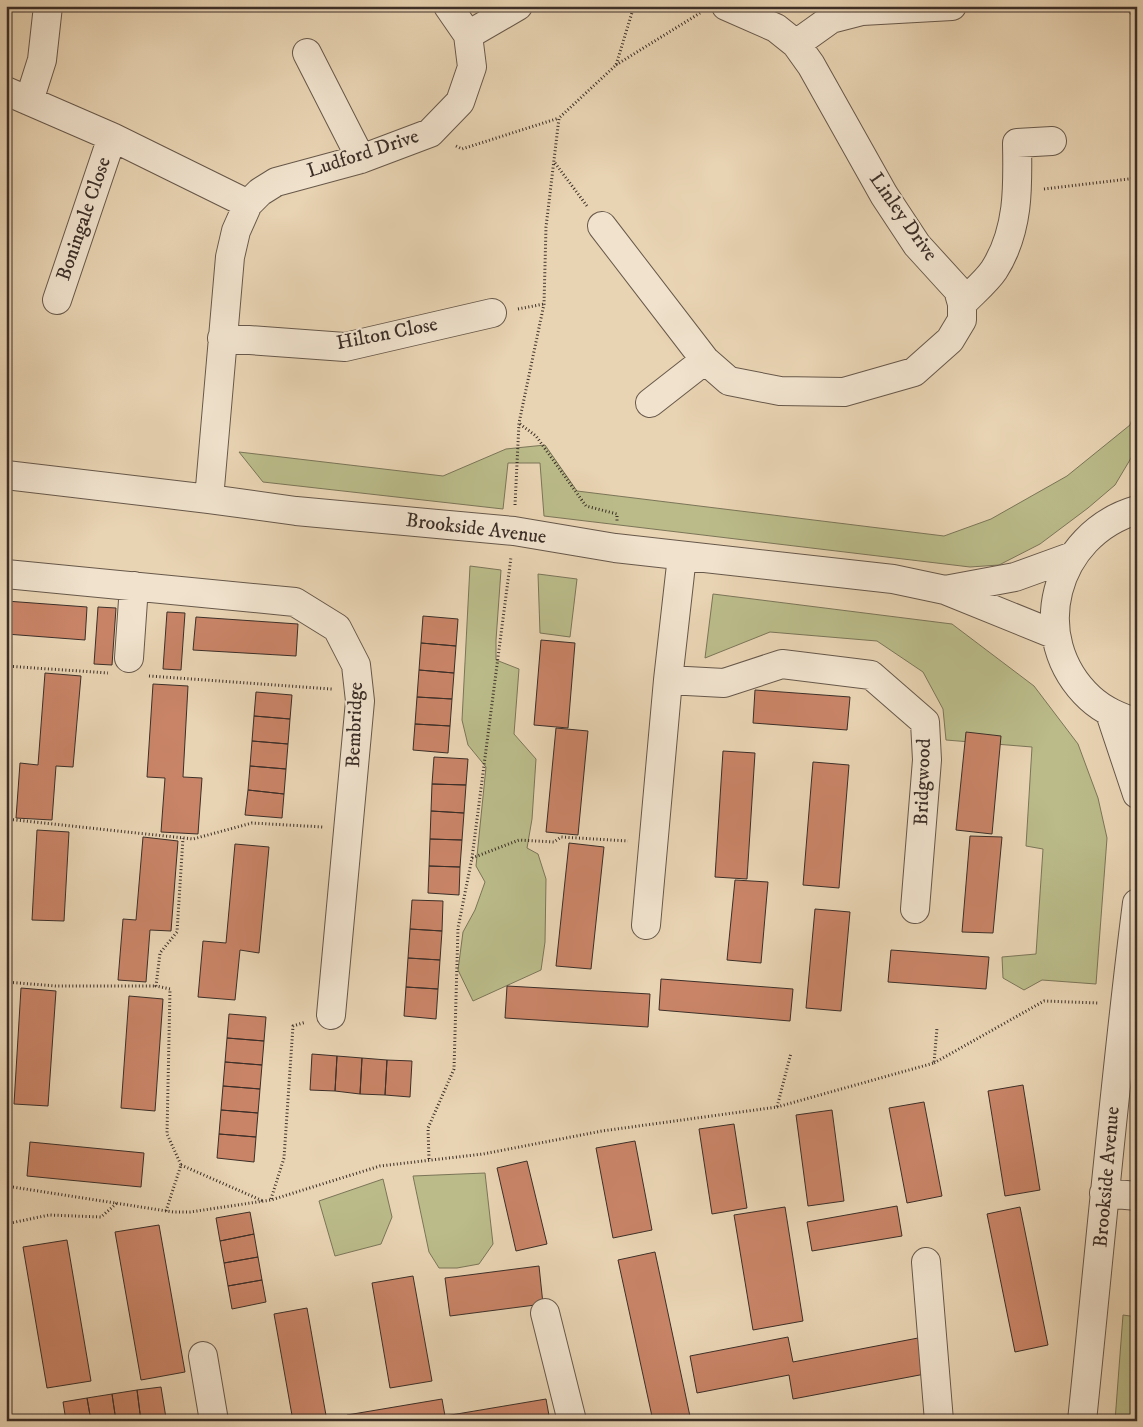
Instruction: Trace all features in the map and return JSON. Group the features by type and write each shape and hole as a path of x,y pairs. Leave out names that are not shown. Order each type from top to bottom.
{"street":[{"path":"48,6 42,60 18,96 112,137 248,204"},
{"name":"Ludford Drive","path":"209,499 230,257 236,231 248,204 260,192 276,182 361,159 430,133 460,102 472,67 468,35 448,6"},
{"path":"468,35 518,6"},
{"path":"796,44 831,19 862,12 952,6"},
{"name":"Linley Drive","path":"713,9 776,28 796,44 811,65 884,195 917,245 958,290 962,304"},
{"path":"307,52 361,159"},
{"name":"Boningale Close","path":"57,300 112,137"},
{"path":"602,226 705,360 729,381 780,391 844,392 914,372 950,340 962,320 962,304 993,272 1009,241 1018,192 1017,143 1052,142"},
{"name":"Hilton Close","path":"222,338 345,347 492,313"},
{"path":"650,403 705,360"},
{"name":"Brookside Avenue","path":"6,475 296,511 514,531 615,548 893,579 945,590 1056,634"},
{"path":"1137,490 1129,512 1100,527 1082,544 1073,556 1059,586 1055,610 1056,634 1063,658 1074,680 1090,698 1110,713 1137,723"},
{"path":"646,925 668,680 682,556"},
{"name":"Brookside Avenue","path":"945,590 1015,577 1073,556"},
{"name":"Bembridge","path":"6,574 295,602 338,628 356,665 360,701 331,1015"},
{"path":"129,669 134,586"},
{"name":"Bridgwood","path":"668,680 724,683 782,664 871,676 925,722 927,760 915,909"},
{"path":"1110,713 1137,794"},
{"name":"Brookside Avenue","path":"1082,1421 1124,1004 1137,903"},
{"path":"1104,1193 1137,1196"},
{"path":"926,1262 939,1421"},
{"path":"545,1313 572,1421"},
{"path":"203,1356 214,1421"}],"path":[{"path":"616,66 634,6"},
{"path":"430,133 462,149 559,118 616,66 713,9"},
{"path":"515,509 519,423 544,304 546,227 559,118"},
{"path":"554,162 602,226"},
{"path":"1018,192 1137,178"},
{"path":"519,423 536,436 586,506 617,514 616,527"},
{"path":"429,1159 428,1128 454,1069 458,928 472,858 511,551"},
{"path":"6,666 129,669 359,691"},
{"path":"6,819 193,839 252,823 348,828"},
{"path":"472,858 519,840 554,842 561,837 654,842"},
{"path":"156,986 160,953 177,932 183,838"},
{"path":"6,982 56,986 156,986 170,989 167,1134 182,1165 263,1201"},
{"path":"6,1186 190,1212 271,1200 380,1166 484,1154 602,1131 776,1107 934,1063 1044,1000 1124,1004"},
{"path":"271,1200 284,1158 293,1026 331,1015"},
{"path":"934,1063 937,1028"},
{"path":"776,1107 791,1053"},
{"path":"166,1210 182,1165"},
{"path":"6,1224 49,1215 101,1217 117,1203"}],"green space":[{"path":"1123,6 1137,6 1137,21"},
{"path":"1137,404 1137,448 1115,485 1040,544 999,565 970,567 544,516 540,463 508,463 503,509 263,482 239,452 443,476 506,449 545,445 577,491 944,536 991,519 1067,476 1130,425"},
{"path":"470,566 501,570 496,660 519,669 514,734 536,759 532,819 527,848 538,854 546,879 545,942 541,970 473,1001 458,970 463,932 475,910 485,882 476,866 486,767 468,745 462,720"},
{"path":"538,574 577,579 570,637 540,633"},
{"path":"713,594 952,624 1034,686 1078,744 1098,798 1107,838 1096,984 1042,980 1024,990 1003,978 1002,957 1036,954 1043,849 1026,846 1032,747 946,740 943,709 923,672 877,641 770,632 705,658"},
{"path":"485,1173 493,1244 479,1264 457,1268 439,1268 429,1252 413,1176"},
{"path":"383,1179 392,1217 381,1244 335,1256 319,1201"},
{"path":"1123,1315 1137,1317 1137,1421 1115,1421"}],"building":[{"path":"6,601 87,607 85,640 6,634"},
{"path":"98,607 116,608 112,665 94,664"},
{"path":"167,612 185,613 181,670 163,669"},
{"path":"423,616 458,619 456,646 421,643"},
{"path":"196,617 298,624 296,656 193,650"},
{"path":"541,640 575,643 568,728 534,725"},
{"path":"421,643 456,646 454,673 419,670"},
{"path":"419,670 454,673 452,699 417,697"},
{"path":"45,673 81,676 73,767 56,766 52,820 16,818 20,763 38,765"},
{"path":"153,684 188,686 183,777 202,778 198,834 161,832 165,778 147,777"},
{"path":"755,690 850,697 847,730 753,723"},
{"path":"256,692 292,695 290,719 254,716"},
{"path":"417,697 452,699 450,726 415,724"},
{"path":"254,716 290,719 288,744 252,741"},
{"path":"415,724 450,726 448,753 413,750"},
{"path":"556,728 588,731 578,835 546,832"},
{"path":"966,732 1001,736 992,834 956,830"},
{"path":"252,741 288,744 286,769 250,766"},
{"path":"723,751 755,753 747,879 715,877"},
{"path":"434,757 468,759 466,785 432,784"},
{"path":"813,762 849,765 839,888 803,885"},
{"path":"250,766 286,769 284,794 248,790"},
{"path":"432,784 466,785 464,813 431,811"},
{"path":"248,790 284,794 282,818 245,815"},
{"path":"431,811 464,813 462,840 430,839"},
{"path":"37,830 69,832 64,921 32,920"},
{"path":"970,836 1002,837 993,933 962,932"},
{"path":"143,837 178,841 171,931 150,930 146,982 118,980 123,919 136,920"},
{"path":"430,839 462,840 460,867 429,866"},
{"path":"569,843 604,847 591,969 556,966"},
{"path":"235,844 269,847 259,953 240,950 235,1000 198,997 203,941 226,943"},
{"path":"429,866 460,867 459,895 428,893"},
{"path":"735,880 768,882 761,963 727,960"},
{"path":"412,900 443,901 442,931 410,929"},
{"path":"815,909 850,912 841,1011 806,1008"},
{"path":"410,929 442,931 440,960 408,958"},
{"path":"891,950 989,957 986,989 888,982"},
{"path":"408,958 440,960 438,989 406,987"},
{"path":"661,979 793,989 790,1021 659,1010"},
{"path":"507,986 650,994 648,1027 505,1018"},
{"path":"406,987 438,989 436,1019 404,1016"},
{"path":"21,988 56,991 48,1106 14,1104"},
{"path":"129,996 163,999 155,1111 121,1108"},
{"path":"229,1014 266,1017 264,1041 227,1038"},
{"path":"227,1038 264,1041 262,1065 225,1062"},
{"path":"312,1054 337,1056 335,1091 310,1090"},
{"path":"337,1056 362,1058 360,1094 335,1091"},
{"path":"362,1058 387,1060 385,1095 360,1094"},
{"path":"387,1060 412,1061 410,1097 385,1095"},
{"path":"225,1062 262,1065 260,1089 223,1086"},
{"path":"1023,1085 1040,1190 1005,1196 988,1091"},
{"path":"223,1086 260,1089 258,1113 221,1110"},
{"path":"924,1102 942,1196 907,1203 889,1108"},
{"path":"221,1110 258,1113 256,1137 219,1134"},
{"path":"832,1110 844,1201 808,1206 796,1115"},
{"path":"734,1124 747,1208 712,1214 699,1129"},
{"path":"219,1134 256,1137 254,1162 217,1158"},
{"path":"635,1141 652,1230 613,1238 596,1148"},
{"path":"30,1142 144,1153 141,1187 27,1176"},
{"path":"527,1161 547,1244 516,1251 497,1168"},
{"path":"897,1206 902,1236 812,1251 807,1222"},
{"path":"785,1207 803,1321 753,1330 734,1215"},
{"path":"1020,1207 1048,1345 1015,1352 987,1214"},
{"path":"250,1212 254,1234 220,1241 216,1218"},
{"path":"159,1225 185,1372 141,1380 115,1232"},
{"path":"254,1234 258,1257 224,1263 220,1241"},
{"path":"67,1240 91,1381 47,1388 23,1247"},
{"path":"655,1252 691,1421 653,1421 618,1260"},
{"path":"258,1257 262,1280 228,1286 224,1263"},
{"path":"539,1266 543,1304 450,1316 445,1278"},
{"path":"413,1276 432,1381 390,1388 372,1283"},
{"path":"262,1280 266,1302 232,1309 228,1286"},
{"path":"307,1308 327,1421 293,1421 274,1314"},
{"path":"788,1337 793,1362 918,1338 925,1374 793,1399 789,1375 697,1393 690,1356"},
{"path":"161,1387 166,1418 141,1421 137,1390"},
{"path":"137,1390 141,1421 116,1421 112,1394"},
{"path":"112,1394 116,1421 91,1421 87,1398"},
{"path":"87,1398 91,1421 66,1421 63,1402"},
{"path":"442,1399 445,1416 546,1399 550,1421 348,1421 347,1415"}]}
